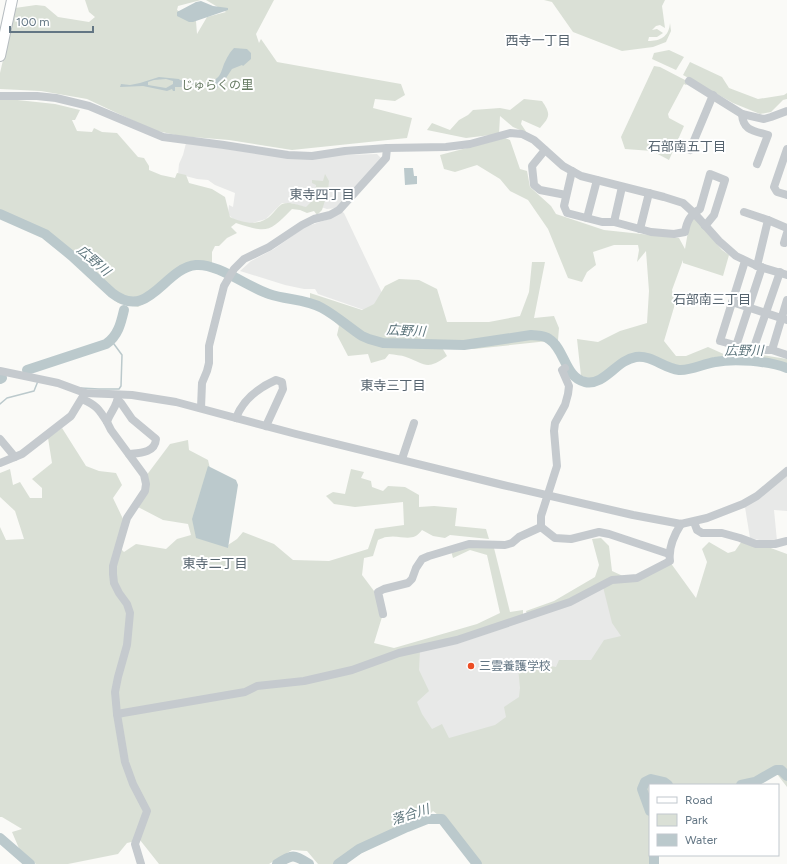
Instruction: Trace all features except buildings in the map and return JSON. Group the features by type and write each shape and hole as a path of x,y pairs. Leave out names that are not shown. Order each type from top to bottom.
{"main road":[{"path":"0,56 12,0"}],"street":[{"path":"689,81 742,114 764,118 777,115 787,110"},
{"path":"690,150 713,95"},
{"path":"0,96 37,96 56,98 89,106 163,137 288,155 312,156 345,151 387,148 455,146 470,144 510,133 528,136 563,166 581,176 674,200 689,207 719,241 736,256 745,261 783,273 765,313 753,350"},
{"path":"742,114 742,122 749,129 768,135 757,164"},
{"path":"201,408 202,383 209,363 209,346 224,286 234,269 244,259 269,247 302,224 330,215 339,210 386,158 387,148"},
{"path":"787,149 784,169 774,187 777,192 787,195"},
{"path":"544,150 532,166 534,185 540,190 566,195"},
{"path":"572,171 564,206 567,213 602,222 614,222 650,232 674,234 685,232 688,220 694,212 700,209 710,174 725,180 714,215 706,226"},
{"path":"587,218 596,180"},
{"path":"614,222 622,187"},
{"path":"640,229 648,193"},
{"path":"744,212 787,228"},
{"path":"736,346 749,308 768,220"},
{"path":"784,243 787,233"},
{"path":"745,261 720,341 753,350 772,350 787,355"},
{"path":"772,350 784,319 787,300"},
{"path":"732,302 784,319"},
{"path":"541,527 542,516 557,466 558,458 554,431 555,423 565,405 568,394 568,386 562,370 565,368"},
{"path":"0,371 58,383 83,396 98,408 111,430 144,475 146,484 145,491 127,518 113,566 114,583 127,604 130,613 127,644 115,692 125,762 133,784 146,811 136,844 141,864"},
{"path":"236,418 240,408 252,393 276,380 282,382 283,389 266,426"},
{"path":"83,396 148,396 201,408 266,426 503,485 681,524 694,522 719,514 743,504 758,496 787,471"},
{"path":"0,463 28,450 71,416 83,396"},
{"path":"107,422 115,408 118,397"},
{"path":"118,397 132,419 156,439 156,442 151,449 145,452 129,454"},
{"path":"402,459 414,423"},
{"path":"0,439 15,457"},
{"path":"694,522 697,530 702,533 722,533 756,544 775,544 787,541"},
{"path":"117,714 245,692 257,686 304,681 352,670 399,653 451,641 570,602 612,580 636,578 670,561 669,554 676,532 681,524"},
{"path":"541,527 555,538 572,538 599,532 669,554"},
{"path":"383,614 378,592 408,583 422,559 469,544 505,545 512,543 519,537 541,527"}],"shaded area":[{"path":"186,143 281,157 377,154 382,159 338,208 327,209 321,207 317,181 311,204 307,208 291,203 282,203 266,219 249,224 234,220 228,214 229,205 233,207 235,193 215,185 208,180 178,174 179,164"},
{"path":"341,211 344,213 383,295 377,303 364,310 318,294 315,289 304,289 285,285 240,271 251,261 274,249 305,227 332,218"},
{"path":"787,476 787,511 774,510 777,541 768,542 750,538 745,507"},
{"name":"三雲養護学校","path":"604,587 622,637 592,661 557,669 520,668 520,700 509,718 498,726 449,742 430,732 414,702 418,651"}],"green space":[{"name":"じゅらくの里","path":"85,0 201,0 178,6 177,10 196,21 197,34 207,17 226,12 206,0 274,0 256,34 259,43 261,39 277,62 401,84 405,95 395,101 375,99 373,108 412,118 407,138 292,150 229,140 180,136 153,130 87,99 41,91 0,89 0,73 15,8 36,5 45,6 58,17 89,22 95,17 89,12"},
{"path":"544,0 665,0 662,6 665,28 660,25 656,26 652,30 657,29 663,33 657,37 649,37 648,41 660,39 666,35 670,23 671,31 666,42 653,47 622,51 573,32 552,2"},
{"path":"669,50 684,57 676,70 652,59 654,53"},
{"path":"690,62 722,77 729,88 758,99 784,95 787,93 787,99 783,100 771,112 760,114 733,103 683,75"},
{"path":"654,66 660,67 685,80 687,84 684,84 668,114 669,118 684,126 669,160 652,151 625,149 621,137"},
{"path":"8,99 55,104 80,110 75,120 72,120 77,131 92,132 94,128 102,132 117,133 138,157 144,158 149,166 149,170 161,175 175,178 177,173 186,175 189,183 212,189 225,197 230,217 253,223 268,218 282,204 285,203 306,207 311,202 316,185 312,183 312,180 323,181 325,174 329,181 328,191 322,210 317,215 314,211 307,213 292,209 278,223 267,229 255,228 236,223 231,227 237,233 227,238 219,246 215,246 212,252 212,264 199,263 181,267 163,279 156,288 150,300 138,307 118,303 47,239 0,218 0,100"},
{"path":"524,99 542,101 548,112 546,121 540,128 522,120 521,124 527,133 513,127 500,116 499,134 466,138 427,130 432,123 450,130 459,120 473,110 500,108 510,110"},
{"path":"505,138 510,140 520,169 527,171 530,187 551,206 556,214 604,230 679,238 685,249 690,220 694,217 722,250 729,255 723,276 683,263 683,260 672,290 675,304 664,341 676,356 686,356 708,347 728,356 755,354 787,359 787,366 779,363 748,359 713,360 687,367 676,365 641,352 624,358 593,379 581,376 577,339 598,342 620,331 647,323 649,291 646,251 637,262 639,250 638,245 614,245 593,252 596,265 587,272 582,282 568,278 548,229 528,200 510,191 500,179 477,165 455,172 444,169 440,155"},
{"path":"532,262 545,262 534,318 554,316 559,328 558,340 474,349 441,346 447,356 430,365 422,364 404,356 389,354 385,359 371,363 368,354 348,356 337,335 339,326 324,311 310,307 310,293 362,310 374,304 385,286 399,279 419,280 437,289 447,322 489,322 520,316 529,292"},
{"path":"62,428 86,466 99,471 116,473 122,485 113,498 124,521 119,547 124,552 136,544 166,549 177,539 191,535 188,524 163,520 138,507 146,476 170,444 188,440 189,450 208,460 228,545 237,539 243,532 274,544 293,560 329,561 368,549 375,529 404,525 403,502 355,507 334,504 326,496 333,492 345,494 351,469 364,472 361,478 371,481 372,487 383,491 388,486 405,487 419,495 419,507 434,506 457,508 455,526 486,529 489,539 450,535 445,538 433,536 422,530 414,537 410,538 392,536 385,537 378,540 373,556 364,558 362,575 374,591 382,617 374,643 394,648 477,624 500,613 487,555 470,550 453,558 451,551 469,542 494,548 510,612 523,610 523,616 420,649 419,670 429,691 417,702 422,714 432,729 442,724 449,738 495,725 506,717 504,707 519,697 520,688 518,667 530,662 556,667 559,660 591,660 604,640 621,636 612,623 603,587 561,604 527,614 526,611 554,601 595,577 599,565 592,539 601,538 609,546 612,571 634,581 670,562 696,598 707,562 702,549 709,542 728,553 735,551 744,538 787,554 787,787 777,774 756,784 649,784 649,856 657,856 656,864 478,864 452,826 433,811 418,827 380,843 342,864 318,864 307,851 292,850 269,864 159,864 140,840 127,843 118,854 68,864 36,864 21,853 12,832 22,829 0,817 0,527 6,540 24,539 15,511 0,497 0,473 10,469 13,485 20,482 30,498 42,498 42,488 32,479 52,463 48,438"}],"water":[{"path":"201,1 213,6 228,8 228,10 193,22 189,22 177,16 177,12"},
{"path":"234,48 247,49 251,53 251,59 243,66 242,65 232,69 222,84 217,88 211,88 200,84 186,84 182,87 175,87 175,91 172,89 167,91 143,86 120,87 121,84 130,85 159,77 179,79 194,83 213,81 220,75 229,54","holes":["166,79 173,81 173,84 166,88 148,85 148,82 154,80"]},
{"path":"404,168 413,168 414,176 417,176 417,184 405,185"},
{"path":"208,466 236,480 238,485 228,548 196,538 192,519"}],"waterway":[{"name":"広野川","path":"0,214 45,234 72,256 112,293 125,300 136,301 146,298 185,268 196,265 204,265 223,271 269,294 316,305 332,314 362,336 383,343 464,345 531,335 545,337 559,349 573,375 585,382 599,380 622,363 636,357 647,358 679,370 732,360 761,362 787,368"},
{"path":"27,370 106,344 116,333 124,310"},
{"path":"81,388 119,389 121,386 122,355 111,340"},
{"path":"0,404 7,398 34,391 38,381"},
{"name":"落合川","path":"746,784 755,782 776,770 781,770 787,776"},
{"name":"落合川","path":"649,808 642,789 645,782 651,779 667,784"},
{"name":"落合川","path":"338,864 359,849 427,819 442,819 477,864"},
{"name":"落合川","path":"0,838 30,864"},
{"name":"落合川","path":"277,864 286,858 293,856 300,858 309,864"},
{"name":"落合川","path":"654,856 654,864"}],"place":[{"name":"三雲養護学校","path":"471,666"}],"district":[{"name":"西寺一丁目","path":"538,40"},
{"name":"石部南五丁目","path":"687,146"},
{"name":"東寺四丁目","path":"322,194"},
{"name":"石部南三丁目","path":"712,299"},
{"name":"東寺三丁目","path":"393,385"},
{"name":"東寺二丁目","path":"215,563"}]}
